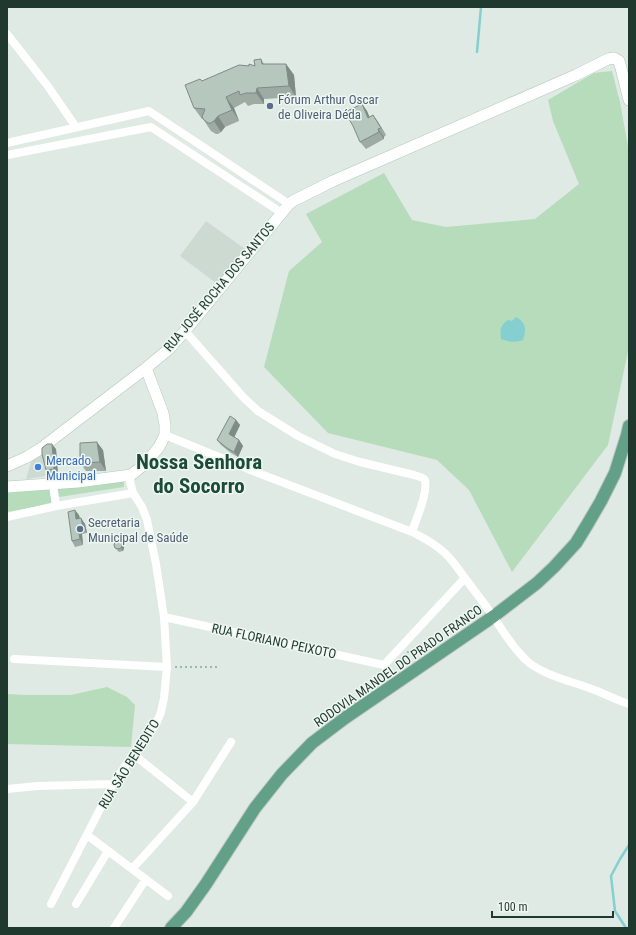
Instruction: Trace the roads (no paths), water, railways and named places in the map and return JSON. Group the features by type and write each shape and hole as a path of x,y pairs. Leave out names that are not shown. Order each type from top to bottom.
{"main road":[{"name":"RODOVIA MANOEL DO PRADO FRANCO","path":"171,928 186,912 206,884 255,808 282,774 312,743 494,616 536,584 576,543 615,473 629,426"}],"street":[{"path":"7,34 47,85 76,128"},
{"path":"285,208 298,198 333,181 576,75 608,59 614,58 619,61 629,100"},
{"path":"7,143 149,111 285,208"},
{"path":"7,155 151,127 285,208"},
{"name":"RUA JOSÉ ROCHA DOS SANTOS","path":"7,466 40,449 146,368 168,349 185,331 285,208"},
{"path":"185,331 243,397 258,411 298,436 335,454 423,478 425,480 426,489 412,532"},
{"path":"7,488 78,482 130,475 145,464 159,447 165,435 166,425 146,368"},
{"path":"165,435 427,539 442,550 451,560 526,661 553,675 629,704"},
{"name":"RUA SÃO BENEDITO","path":"51,904 113,784 157,722 164,698 167,667 164,617 156,564 146,520 142,507 133,493 130,475"},
{"path":"52,484 56,506"},
{"path":"7,517 56,506 133,493"},
{"name":"RUA FLORIANO PEIXOTO","path":"164,617 384,665 465,578"},
{"path":"14,659 167,667"},
{"path":"132,869 193,802 231,742"},
{"path":"133,754 193,802"},
{"path":"7,789 38,786 113,784"},
{"path":"87,835 168,896"},
{"path":"76,904 108,851"},
{"path":"114,928 146,879"}],"water":[{"path":"516,317 520,319 525,327 523,340 512,342 501,339 503,324 508,320 512,321"}],"waterway":[{"path":"477,52 481,7"},
{"path":"626,928 615,911 611,876 629,845"}],"place":[{"name":"Fórum Arthur Oscar de Oliveira Déda","path":"270,106"},
{"name":"Mercado Municipal","path":"38,467"},
{"name":"Secretaria Municipal de Saúde","path":"80,529"}],"district":[{"name":"Nossa Senhora do Socorro","path":"199,474"}]}
